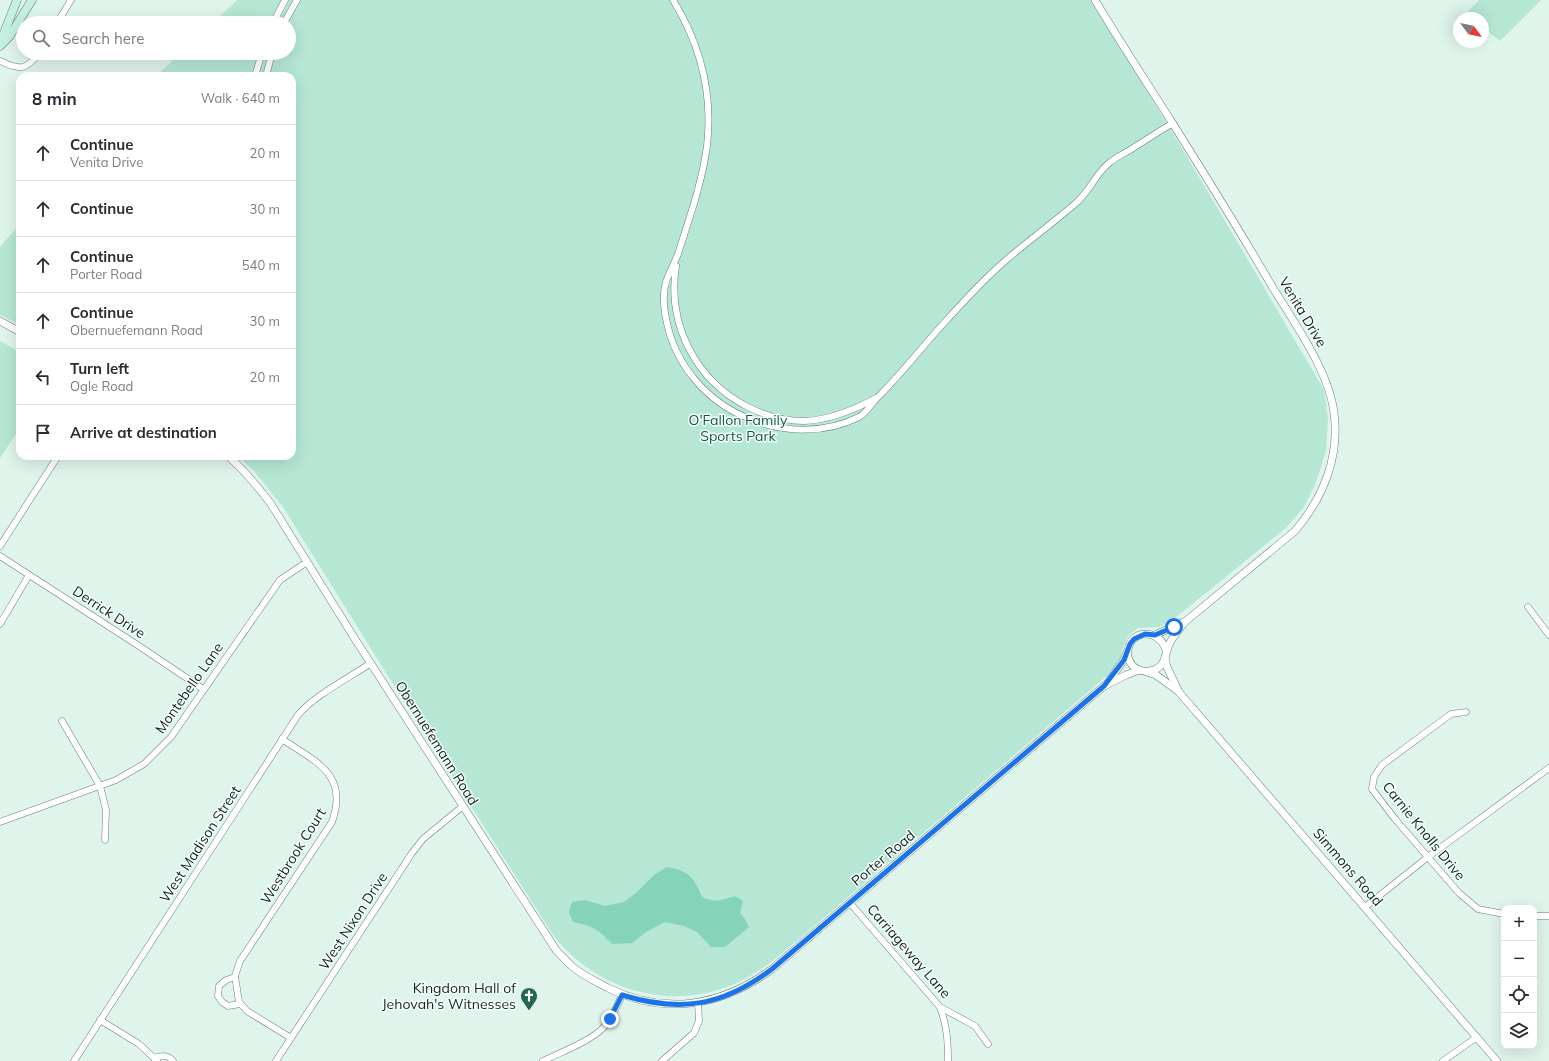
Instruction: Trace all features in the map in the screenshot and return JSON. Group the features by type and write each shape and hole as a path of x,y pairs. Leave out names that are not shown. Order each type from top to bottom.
{"main road":[{"path":"0,43 17,0"},
{"path":"22,16 32,0"},
{"path":"0,46 9,37 16,26"}],"street":[{"path":"61,16 71,0"},
{"path":"277,16 285,0"},
{"path":"288,16 298,0"},
{"path":"673,0 692,36 700,58 705,81 708,117 707,146 703,167 677,257 673,281 677,318 692,356 701,370 725,393 740,403 765,414 788,420 821,419 842,414 877,397 893,383 975,290 1003,263 1079,200 1108,164 1173,124"},
{"name":"Venita Drive","path":"1095,0 1119,41 1243,236 1317,362 1328,386 1334,412 1336,432 1328,476 1308,515 1295,531 1186,621 1174,636 1166,653"},
{"path":"0,60 12,66 23,68 34,60"},
{"path":"256,72 260,60"},
{"path":"267,72 270,60"},
{"path":"677,257 665,284 664,308 669,332 673,344 686,368 693,378 716,401 733,411 760,423 801,430 832,426 860,416 869,409 877,397"},
{"path":"0,321 16,330"},
{"path":"0,546 55,460"},
{"name":"Obernuefemann Road","path":"232,460 256,485 271,504 556,950 574,968 596,982 622,995 657,1004"},
{"name":"Derrick Drive","path":"0,556 203,689"},
{"name":"Montebello Lane","path":"0,822 116,780 144,764 170,737 280,580 307,562"},
{"path":"0,624 29,575"},
{"path":"1528,607 1549,635"},
{"name":"Venita Drive","path":"1155,635 1186,621"},
{"path":"1145,634 1155,635 1161,639 1166,653 1158,668 1152,671 1143,671 1131,663 1128,658 1130,644 1139,636 1145,634"},
{"name":"Porter Road","path":"657,1004 675,1005 698,1003 731,993 758,980 1104,686 1124,660 1128,650"},
{"name":"Simmons Road","path":"1166,653 1167,667 1178,690"},
{"name":"West Madison Street","path":"74,1061 282,739 305,707 372,663"},
{"name":"Simmons Road","path":"1143,671 1162,679 1178,690 1497,1061"},
{"name":"Porter Road","path":"1104,686 1126,675 1143,671"},
{"name":"Carnie Knolls Drive","path":"1466,712 1451,714 1382,765 1374,777 1372,789 1395,819 1459,893 1478,909 1501,913"},
{"path":"62,721 100,786 106,810 105,840"},
{"name":"Westbrook Court","path":"240,1004 235,977 240,961 332,822 337,809 337,795 334,783 328,773 320,765 282,739"},
{"path":"1365,907 1428,857 1549,768"},
{"name":"West Nixon Drive","path":"276,1061 416,848 436,827 463,806"},
{"name":"Carriageway Lane","path":"850,903 940,1007 975,1026 988,1044"},
{"path":"1537,916 1549,916"},
{"path":"235,977 226,980 219,986 218,996 222,1002 228,1006 240,1004 247,1011 291,1038"},
{"path":"543,1061 584,1040 603,1028 610,1019 622,995"},
{"path":"662,1061 694,1033 699,1021 698,1003"},
{"path":"940,1007 946,1025 948,1061"},
{"path":"100,1020 139,1044 156,1060 164,1055 171,1058 173,1061"},
{"path":"1443,1061 1477,1037"}],"green space":[{"name":"O'Fallon Family Sports Park","path":"237,0 1090,0 1180,145 1324,390 1328,418 1326,451 1315,485 1304,507 1287,527 1175,618 1159,627 1138,628 1128,636 1123,647 1120,660 1109,674 792,945 764,967 734,984 709,992 684,996 660,995 635,991 612,982 590,970 570,954 553,935 378,660 283,507 254,471 242,460 296,460 296,72 160,72 173,60 296,60 296,16 220,16"},
{"path":"1479,0 1541,0 1500,41 1489,33 1489,12 1468,12"},
{"path":"16,229 16,323 0,315 0,247"},
{"path":"0,341 16,350 16,434 0,458"}],"shaded area":[{"path":"667,867 681,871 690,876 696,884 702,897 715,901 735,896 743,901 740,913 749,927 725,947 711,947 697,932 684,926 665,922 646,932 632,943 612,944 595,929 573,922 569,913 572,902 585,900 605,906 624,902 636,893 654,875"}],"place":[{"name":"Kingdom Hall of Jehovah's Witnesses","path":"529,1011"}],"route":[{"path":"610,1019 622,995 657,1004 675,1005 698,1003 745,988 758,980 1104,686 1124,660 1130,644 1134,639 1145,634 1155,635 1174,627"}]}
